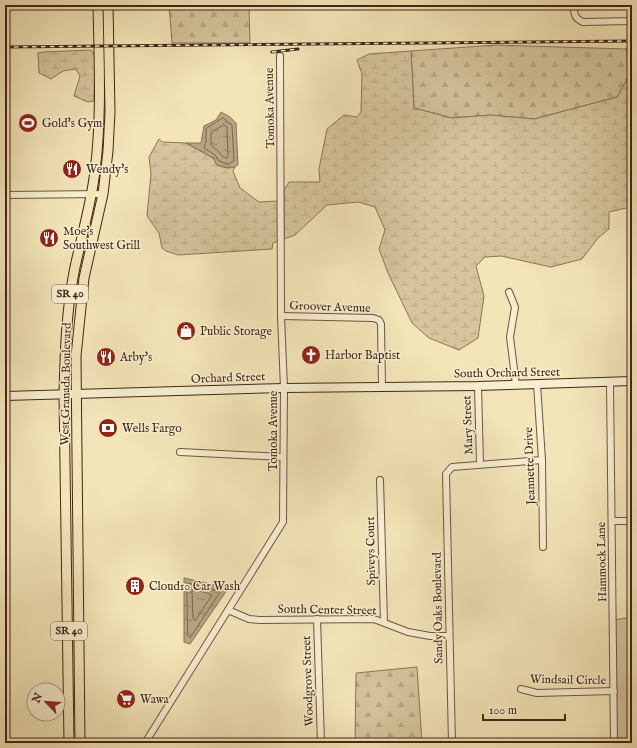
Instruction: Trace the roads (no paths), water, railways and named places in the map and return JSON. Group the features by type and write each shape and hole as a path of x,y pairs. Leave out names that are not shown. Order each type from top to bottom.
{"main road":[{"name":"West Granada Boulevard","path":"69,743 68,566 64,395 66,338 74,271 91,194 98,149 98,5"},
{"name":"West Granada Boulevard","path":"80,743 76,344 82,295 103,194 108,151 110,94 108,5"},
{"path":"74,271 76,288 82,295"}],"street":[{"path":"574,5 574,15 576,19 583,22 632,21"},
{"name":"Tomoka Avenue","path":"145,743 283,522 284,388 281,316 280,56"},
{"path":"99,94 110,94"},
{"path":"5,195 103,194"},
{"path":"509,292 515,307 510,336 516,385"},
{"name":"Groover Avenue","path":"281,316 373,318 379,320 381,324 382,386"},
{"name":"South Orchard Street","path":"382,386 478,386 632,381"},
{"name":"Hammock Lane","path":"610,382 613,521 614,743"},
{"name":"Jeannette Drive","path":"537,384 542,460 544,547"},
{"name":"Orchard Street","path":"5,396 382,386"},
{"name":"Mary Street","path":"478,386 480,464"},
{"path":"180,452 283,457"},
{"path":"480,464 542,460"},
{"name":"Sandy Oaks Boulevard","path":"452,743 448,472 452,466 480,464"},
{"name":"Spiveys Court","path":"380,480 384,622"},
{"path":"613,521 632,521"},
{"path":"68,566 78,565"},
{"name":"South Center Street","path":"228,610 249,619 374,619 408,632 430,636 450,636"},
{"name":"Woodgrove Street","path":"317,619 321,743"},
{"name":"Windsail Circle","path":"521,689 537,693 614,691"}],"water":[{"path":"221,112 230,117 236,123 238,165 236,167 228,168 217,165 213,158 186,143 201,143 204,126 216,120"},
{"path":"184,578 224,587 227,590 190,644 184,642"}],"railway":[{"path":"5,47 632,41"},
{"path":"272,52 298,49"}],"place":[{"name":"Gold's Gym","path":"28,123"},
{"name":"Wendy's","path":"72,169"},
{"name":"Moe's Southwest Grill","path":"49,238"},
{"name":"Public Storage","path":"186,331"},
{"name":"Harbor Baptist","path":"311,355"},
{"name":"Arby's","path":"106,357"},
{"name":"Wells Fargo","path":"108,428"},
{"name":"Cloud10 Car Wash","path":"135,586"},
{"name":"Wawa","path":"126,699"}]}
